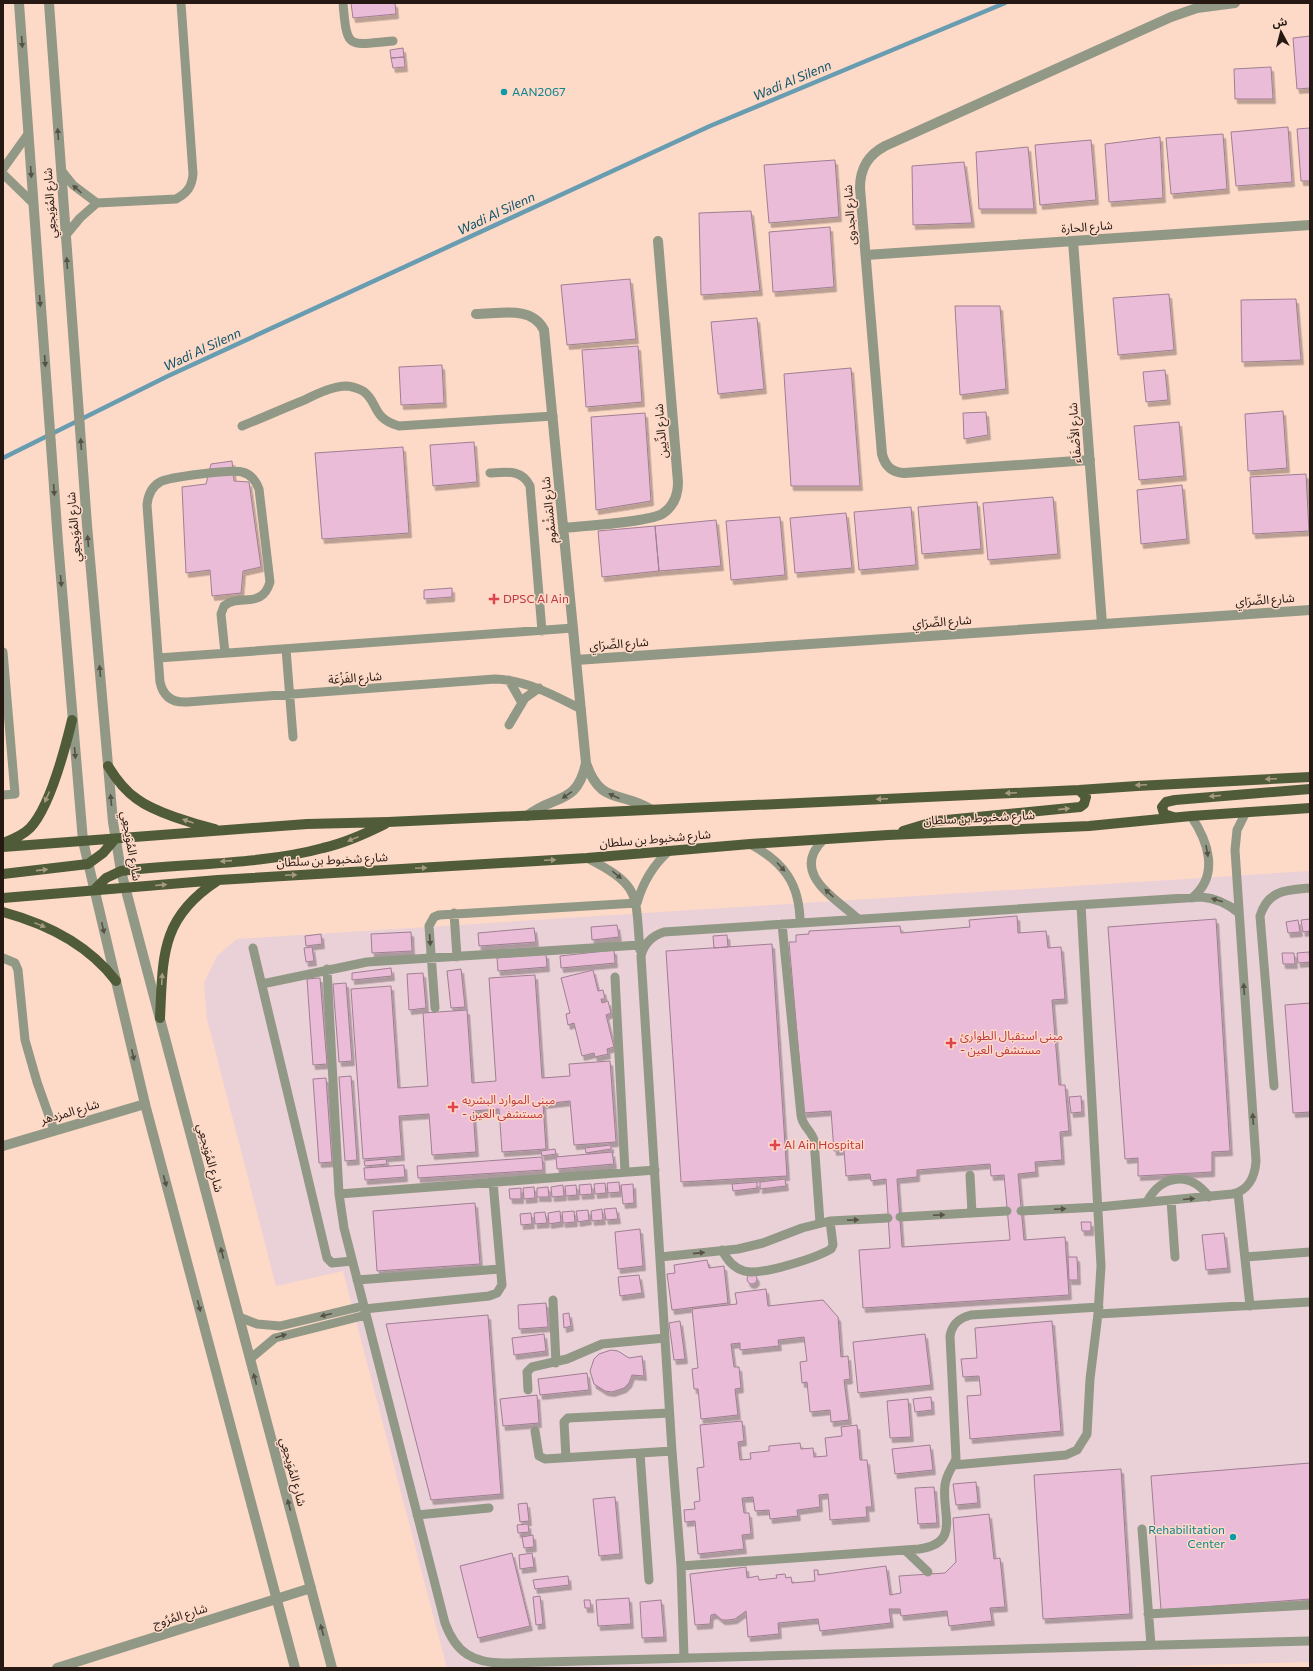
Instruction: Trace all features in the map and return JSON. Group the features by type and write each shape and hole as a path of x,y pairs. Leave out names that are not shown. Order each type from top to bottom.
{"main road":[{"path":"3,843 22,835 37,820 56,778 72,720"},
{"path":"108,766 121,785 138,800 186,821 225,831"},
{"name":"شارع شخبوط بن سلطان","path":"3,847 307,824 527,816 1079,790 1310,777"},
{"path":"1173,818 1164,814 1162,807 1166,802 1310,789"},
{"path":"888,835 936,821 1080,806 1084,804 1086,797 1079,790"},
{"name":"شارع شخبوط بن سلطان","path":"3,898 218,880 587,858 750,844 888,835 1089,826 1191,816 1310,808"},
{"path":"94,890 106,878 121,871 300,854 346,842 388,822"},
{"path":"3,874 88,864 103,853 115,839"},
{"path":"160,1018 163,966 169,935 176,921 190,902 218,880"},
{"path":"3,912 64,936 98,960 116,981"}],"street":[{"name":"شارع المُوَيجعِي","path":"19,3 58,542 83,841 145,1104 295,1668"},
{"name":"شارع المُوَيجعِي","path":"49,3 87,525 115,839 125,888 332,1668"},
{"name":"شارع الجدوى","path":"1090,460 904,473 897,472 887,466 882,454 860,181 863,166 878,150 1171,18 1198,8 1235,3"},
{"name":"شارع الحارة","path":"866,255 1310,225"},
{"name":"شارع الدِّيين","path":"563,528 654,517 670,507 677,495 678,482 658,241"},
{"name":"شارع الأَصْفَاء","path":"1073,241 1102,624"},
{"name":"شارع المَشْمُوم","path":"476,314 522,313 536,318 541,323 545,337 586,763 594,781 606,793 620,799 638,803 650,810"},
{"name":"شارع الصِّرَاي","path":"576,660 1310,610"},
{"name":"شارع المَشْمُوم","path":"527,816 544,805 567,796 580,781 586,763"},
{"name":"شارع المزدهر","path":"3,1146 145,1104"},
{"name":"شارع المُرُوج","path":"57,1668 311,1588"}],"lane":[{"path":"65,236 80,218 97,203 176,199 184,195 190,188 193,174 181,3"},
{"path":"343,3 346,33 351,41 360,44 393,41"},
{"path":"28,134 3,168 33,203"},
{"path":"61,170 73,185 97,203"},
{"path":"242,426 328,390 346,386 354,387 363,391 368,395 384,420 399,426 553,416"},
{"name":"شارع الفَزْعَة","path":"225,653 221,614 224,606 231,602 260,597 265,594 270,582 259,489 253,478 247,473 235,470 164,479 153,486 147,505 161,688 169,698 174,701 187,702 488,680 509,680 539,688 581,709"},
{"path":"490,473 509,472 520,474 528,481 530,486 542,631"},
{"path":"158,658 573,628"},
{"path":"286,649 293,737"},
{"path":"3,652 7,731 16,794 3,795"},
{"path":"509,680 522,703"},
{"path":"509,725 522,703 530,694 539,688"},
{"path":"1021,1211 1099,1207 1209,1197 1238,1193 1244,1190 1250,1182 1254,1174 1256,1161 1235,840 1239,825 1246,812"},
{"path":"1191,816 1204,839 1208,852 1209,869 1205,884 1192,898"},
{"path":"823,840 812,854 810,868 812,874 827,891 858,919"},
{"path":"750,844 772,857 789,876 798,899 800,923"},
{"path":"637,903 648,874 659,860 669,852"},
{"path":"587,858 620,877 632,893 637,903 655,1170 669,1413 681,1566 684,1657"},
{"path":"1274,1086 1260,916 1263,907 1276,894 1285,891 1310,888"},
{"path":"641,956 646,943 658,934 664,932 1192,898 1209,898 1217,900 1225,903 1239,913"},
{"path":"435,1008 429,926 431,921 439,914 637,903"},
{"path":"954,1465 1066,1455 1077,1450 1085,1440 1088,1427 1090,1379 1099,1311 1101,1266 1099,1207 1081,905"},
{"path":"454,913 457,956"},
{"path":"782,924 801,1115 803,1125 809,1130 814,1140 820,1223"},
{"path":"262,984 327,969 367,962 640,945"},
{"path":"253,948 327,1258 332,1263 352,1261"},
{"path":"3,958 14,963 18,970 25,1040 37,1082 54,1130"},
{"path":"327,969 339,1194 352,1261 448,1632 459,1648 475,1659 484,1662 504,1663 1310,1641"},
{"path":"615,977 625,1172"},
{"path":"339,1194 655,1170"},
{"path":"970,1175 972,1214"},
{"path":"1147,1202 1156,1188 1163,1183 1176,1180 1189,1180 1197,1184 1209,1197"},
{"path":"239,1317 257,1324 280,1326 365,1310 489,1296 497,1293 502,1285 492,1182"},
{"path":"1238,1193 1250,1306"},
{"path":"1171,1200 1175,1256"},
{"path":"900,1217 1007,1212"},
{"path":"660,1257 722,1250 763,1243 820,1223 830,1221 888,1218"},
{"path":"722,1250 732,1265 745,1272 758,1272 783,1266 820,1255 831,1249 833,1245 830,1221"},
{"path":"1245,1257 1310,1252"},
{"path":"357,1280 500,1269"},
{"path":"553,1300 556,1362"},
{"path":"681,1566 905,1550 930,1547 943,1537 947,1525 945,1486 954,1465 956,1455 950,1336 956,1322 971,1315 1250,1306 1310,1302"},
{"path":"250,1358 275,1338 365,1310"},
{"path":"528,1390 527,1372 529,1369 556,1362 602,1344 665,1338"},
{"path":"566,1458 564,1422 568,1418 669,1413"},
{"path":"535,1431 539,1456 541,1458 566,1458 672,1451"},
{"path":"640,1453 649,1580"},
{"path":"417,1515 489,1508"},
{"path":"1142,1529 1150,1645"},
{"path":"905,1550 928,1572"},
{"path":"1148,1614 1310,1605"}],"shaded area":[{"name":"Al Ain Hospital","path":"1310,871 1310,1662 1085,1668 447,1668 343,1271 276,1286 207,1019 204,983 217,956 237,939"}],"building":[{"path":"351,3 395,3 396,14 353,18"},
{"path":"1310,36 1310,88 1297,89 1293,38"},
{"path":"403,48 404,57 391,58 390,50"},
{"path":"404,57 405,67 393,68 391,58"},
{"path":"1271,67 1273,99 1235,99 1234,69"},
{"path":"1288,127 1292,182 1236,186 1231,132"},
{"path":"1310,128 1310,181 1301,181 1297,129"},
{"path":"1223,134 1227,189 1171,194 1166,138"},
{"path":"1160,137 1163,198 1109,202 1105,144"},
{"path":"1091,140 1096,200 1040,205 1035,145"},
{"path":"1028,147 1034,209 979,209 976,152"},
{"path":"835,160 839,217 769,223 764,165"},
{"path":"964,162 972,223 913,225 912,166"},
{"path":"751,211 760,291 701,295 699,213"},
{"path":"830,227 834,287 773,292 769,232"},
{"path":"630,279 636,339 567,345 561,285"},
{"path":"1169,294 1174,350 1118,355 1113,298"},
{"path":"1296,299 1301,360 1242,362 1241,300"},
{"path":"955,306 1000,306 1006,389 960,395"},
{"path":"757,318 764,389 718,394 711,322"},
{"path":"638,346 642,402 586,407 582,350"},
{"path":"442,365 444,403 401,405 399,367"},
{"path":"851,368 860,486 791,486 784,374"},
{"path":"1165,370 1168,400 1146,402 1143,372"},
{"path":"1283,411 1287,468 1248,471 1245,414"},
{"path":"986,412 988,435 964,439 963,413"},
{"path":"645,413 651,501 596,510 591,417"},
{"path":"1179,422 1184,476 1139,480 1134,426"},
{"path":"474,442 477,482 433,486 430,445"},
{"path":"403,447 409,533 322,539 315,453"},
{"path":"232,461 234,481 249,482 261,567 243,571 241,593 212,596 210,570 186,573 182,487 206,484 211,464"},
{"path":"1306,474 1309,531 1253,534 1250,477"},
{"path":"1182,485 1187,539 1141,544 1137,490"},
{"path":"1053,497 1058,554 988,560 983,503"},
{"path":"977,502 981,549 922,554 918,507"},
{"path":"911,507 916,565 859,570 854,512"},
{"path":"846,513 852,568 795,573 790,518"},
{"path":"780,517 785,575 731,580 726,521"},
{"path":"716,520 721,566 659,571 655,526"},
{"path":"655,526 659,571 602,577 598,531"},
{"path":"452,588 452,597 424,599 424,590"},
{"path":"1017,916 1018,933 1046,931 1048,948 1061,947 1065,999 1052,1000 1059,1085 1065,1085 1069,1131 1060,1132 1062,1160 1035,1162 1036,1172 1018,1174 1024,1240 1065,1237 1069,1295 863,1308 859,1250 890,1248 886,1179 871,1181 870,1174 846,1176 844,1150 834,1151 831,1111 804,1113 789,942 796,942 796,935 809,934 809,931 900,926 901,933 970,927 969,920","holes":["990,1164 991,1176 1004,1175 1010,1240 902,1247 897,1179 917,1177 917,1170"]},
{"path":"1216,919 1230,1151 1212,1152 1212,1172 1138,1176 1138,1158 1125,1159 1108,927"},
{"path":"1310,919 1310,931 1303,932 1301,920"},
{"path":"1298,920 1300,932 1288,933 1286,922"},
{"path":"617,925 619,937 592,940 591,927"},
{"path":"534,928 536,942 479,946 478,933"},
{"path":"411,932 412,951 372,953 371,934"},
{"path":"321,934 322,944 306,946 305,936"},
{"path":"727,935 728,947 714,948 713,936"},
{"path":"772,944 787,1176 681,1182 666,951"},
{"path":"312,947 314,961 306,962 304,948"},
{"path":"614,950 615,963 561,968 560,956"},
{"path":"1309,952 1310,962 1298,963 1297,953"},
{"path":"1282,953 1294,953 1295,964 1283,964"},
{"path":"546,954 547,967 498,971 497,958"},
{"path":"391,968 392,976 352,980 352,973"},
{"path":"461,969 465,1007 451,1008 447,971"},
{"path":"593,970 598,991 603,990 605,999 601,999 602,1003 608,1001 611,1013 606,1015 614,1047 607,1049 608,1054 595,1057 594,1053 582,1056 574,1023 568,1025 566,1014 570,1013 561,978"},
{"path":"423,973 426,1008 409,1010 407,974"},
{"path":"535,975 542,1078 570,1076 569,1064 610,1061 616,1142 574,1145 570,1101 543,1104 546,1149 502,1152 499,1109 473,1111 476,1152 432,1155 429,1114 399,1116 402,1156 363,1159 351,989 391,986 398,1088 428,1086 423,1013 467,1010 472,1083 496,1081 489,978"},
{"path":"320,978 327,1064 313,1065 307,979"},
{"path":"346,983 352,1061 339,1062 333,984"},
{"path":"1310,1003 1310,1112 1293,1113 1285,1005"},
{"path":"351,1076 357,1160 345,1161 339,1077"},
{"path":"326,1078 332,1162 319,1163 313,1079"},
{"path":"1081,1096 1082,1112 1071,1113 1069,1097"},
{"path":"611,1145 611,1149 586,1153 585,1148"},
{"path":"555,1149 556,1154 542,1156 541,1151"},
{"path":"612,1152 614,1164 557,1169 556,1157"},
{"path":"542,1157 543,1170 418,1178 417,1166"},
{"path":"386,1159 387,1164 365,1166 364,1161"},
{"path":"404,1165 405,1177 365,1180 364,1168"},
{"path":"785,1179 786,1186 760,1189 760,1182"},
{"path":"619,1182 620,1192 608,1193 607,1183"},
{"path":"757,1182 757,1188 733,1191 732,1184"},
{"path":"605,1183 606,1193 595,1194 594,1184"},
{"path":"591,1184 592,1194 580,1195 579,1185"},
{"path":"633,1184 634,1203 623,1204 621,1185"},
{"path":"563,1185 564,1196 552,1197 551,1187"},
{"path":"576,1185 577,1195 566,1196 565,1186"},
{"path":"534,1187 535,1198 524,1199 523,1188"},
{"path":"548,1187 549,1197 537,1197 537,1188"},
{"path":"521,1188 521,1199 510,1199 509,1189"},
{"path":"475,1203 480,1264 377,1271 373,1211"},
{"path":"616,1208 618,1219 606,1220 604,1209"},
{"path":"602,1209 603,1220 592,1221 591,1211"},
{"path":"588,1210 589,1220 578,1222 576,1211"},
{"path":"560,1211 561,1222 549,1224 548,1213"},
{"path":"574,1211 575,1222 563,1223 562,1212"},
{"path":"545,1212 547,1223 535,1224 534,1213"},
{"path":"531,1213 532,1224 521,1225 520,1214"},
{"path":"1081,1222 1091,1222 1091,1231 1082,1231"},
{"path":"640,1229 643,1266 618,1269 615,1232"},
{"path":"1224,1233 1228,1268 1206,1270 1202,1235"},
{"path":"1068,1257 1077,1257 1078,1280 1069,1280"},
{"path":"707,1260 709,1268 724,1266 728,1303 672,1310 667,1274 675,1273 674,1265"},
{"path":"752,1274 757,1279 752,1284 747,1279"},
{"path":"639,1275 642,1293 620,1296 618,1277"},
{"path":"766,1289 768,1306 823,1300 838,1317 841,1357 848,1356 850,1379 844,1380 849,1420 831,1422 830,1410 810,1412 807,1382 802,1383 800,1362 807,1361 804,1337 778,1340 779,1346 740,1350 740,1343 731,1344 734,1367 739,1367 741,1388 735,1389 738,1415 701,1419 698,1389 694,1389 692,1369 698,1368 692,1309 737,1304 735,1293"},
{"path":"546,1303 548,1327 519,1329 518,1305"},
{"path":"569,1313 571,1326 564,1328 563,1314"},
{"path":"488,1315 501,1494 431,1500 386,1324"},
{"path":"680,1321 685,1359 674,1360 669,1323"},
{"path":"1052,1321 1061,1431 970,1439 967,1396 981,1395 979,1376 963,1377 961,1359 977,1358 975,1328"},
{"path":"544,1334 546,1351 514,1355 512,1338"},
{"path":"925,1334 931,1385 858,1393 853,1342"},
{"path":"611,1350 618,1351 629,1358 642,1356 644,1376 632,1375 629,1383 624,1388 612,1392 605,1391 594,1384 590,1371 594,1359 599,1354"},
{"path":"587,1373 589,1390 540,1395 538,1379"},
{"path":"537,1395 539,1423 503,1426 500,1399"},
{"path":"931,1397 932,1410 915,1412 913,1399"},
{"path":"908,1399 911,1437 890,1438 887,1401"},
{"path":"742,1421 744,1441 738,1442 740,1460 751,1459 750,1453 769,1451 769,1446 800,1443 801,1449 813,1448 814,1457 827,1456 825,1438 842,1436 841,1427 857,1425 860,1460 867,1460 872,1507 866,1507 867,1517 830,1520 828,1494 819,1495 820,1507 797,1510 798,1516 770,1519 769,1510 755,1511 753,1497 742,1498 744,1513 749,1513 751,1534 742,1535 744,1549 698,1554 695,1521 685,1522 684,1510 695,1509 694,1502 700,1501 697,1468 704,1467 700,1425"},
{"path":"930,1445 933,1470 895,1474 892,1449"},
{"name":"Rehabilitation Center","path":"1310,1463 1310,1599 1161,1610 1151,1476"},
{"path":"1121,1469 1130,1614 1043,1619 1034,1475"},
{"path":"976,1482 978,1503 956,1505 953,1484"},
{"path":"934,1487 937,1523 918,1524 915,1488"},
{"path":"615,1497 620,1554 599,1556 593,1499"},
{"path":"527,1503 529,1521 520,1522 518,1504"},
{"path":"989,1514 994,1559 1000,1558 1005,1607 990,1608 992,1621 949,1626 947,1611 901,1616 900,1609 889,1609 891,1623 820,1631 818,1619 778,1623 779,1634 748,1637 746,1611 735,1619 728,1620 722,1620 715,1614 711,1615 710,1624 695,1625 690,1574 746,1567 747,1578 758,1576 759,1580 777,1578 776,1575 785,1574 786,1578 791,1577 792,1583 815,1581 814,1570 818,1570 818,1575 886,1566 890,1595 901,1593 899,1576 945,1573 956,1562 953,1518"},
{"path":"528,1524 529,1532 518,1533 517,1525"},
{"path":"533,1535 534,1547 524,1548 522,1537"},
{"path":"512,1553 530,1626 478,1638 460,1566"},
{"path":"532,1553 534,1567 520,1569 519,1555"},
{"path":"568,1576 569,1585 535,1589 533,1580"},
{"path":"540,1596 543,1624 536,1625 533,1597"},
{"path":"629,1598 631,1624 598,1626 596,1600"},
{"path":"584,1600 590,1600 591,1608 585,1608"},
{"path":"661,1600 664,1637 642,1638 640,1602"}],"waterway":[{"name":"Wadi Al Silenn","path":"3,458 168,376 710,126 1005,3"}],"place":[{"name":"AAN2067","path":"504,92"},
{"name":"DPSC Al Ain","path":"494,599"},
{"name":"مبنى استقبال الطوارئ - مستشفى العين","path":"951,1043"},
{"name":"مبنى الموارد البشريه - مستشفى العين","path":"453,1107"},
{"name":"Al Ain Hospital","path":"775,1145"},
{"name":"Rehabilitation Center","path":"1233,1537"}]}
